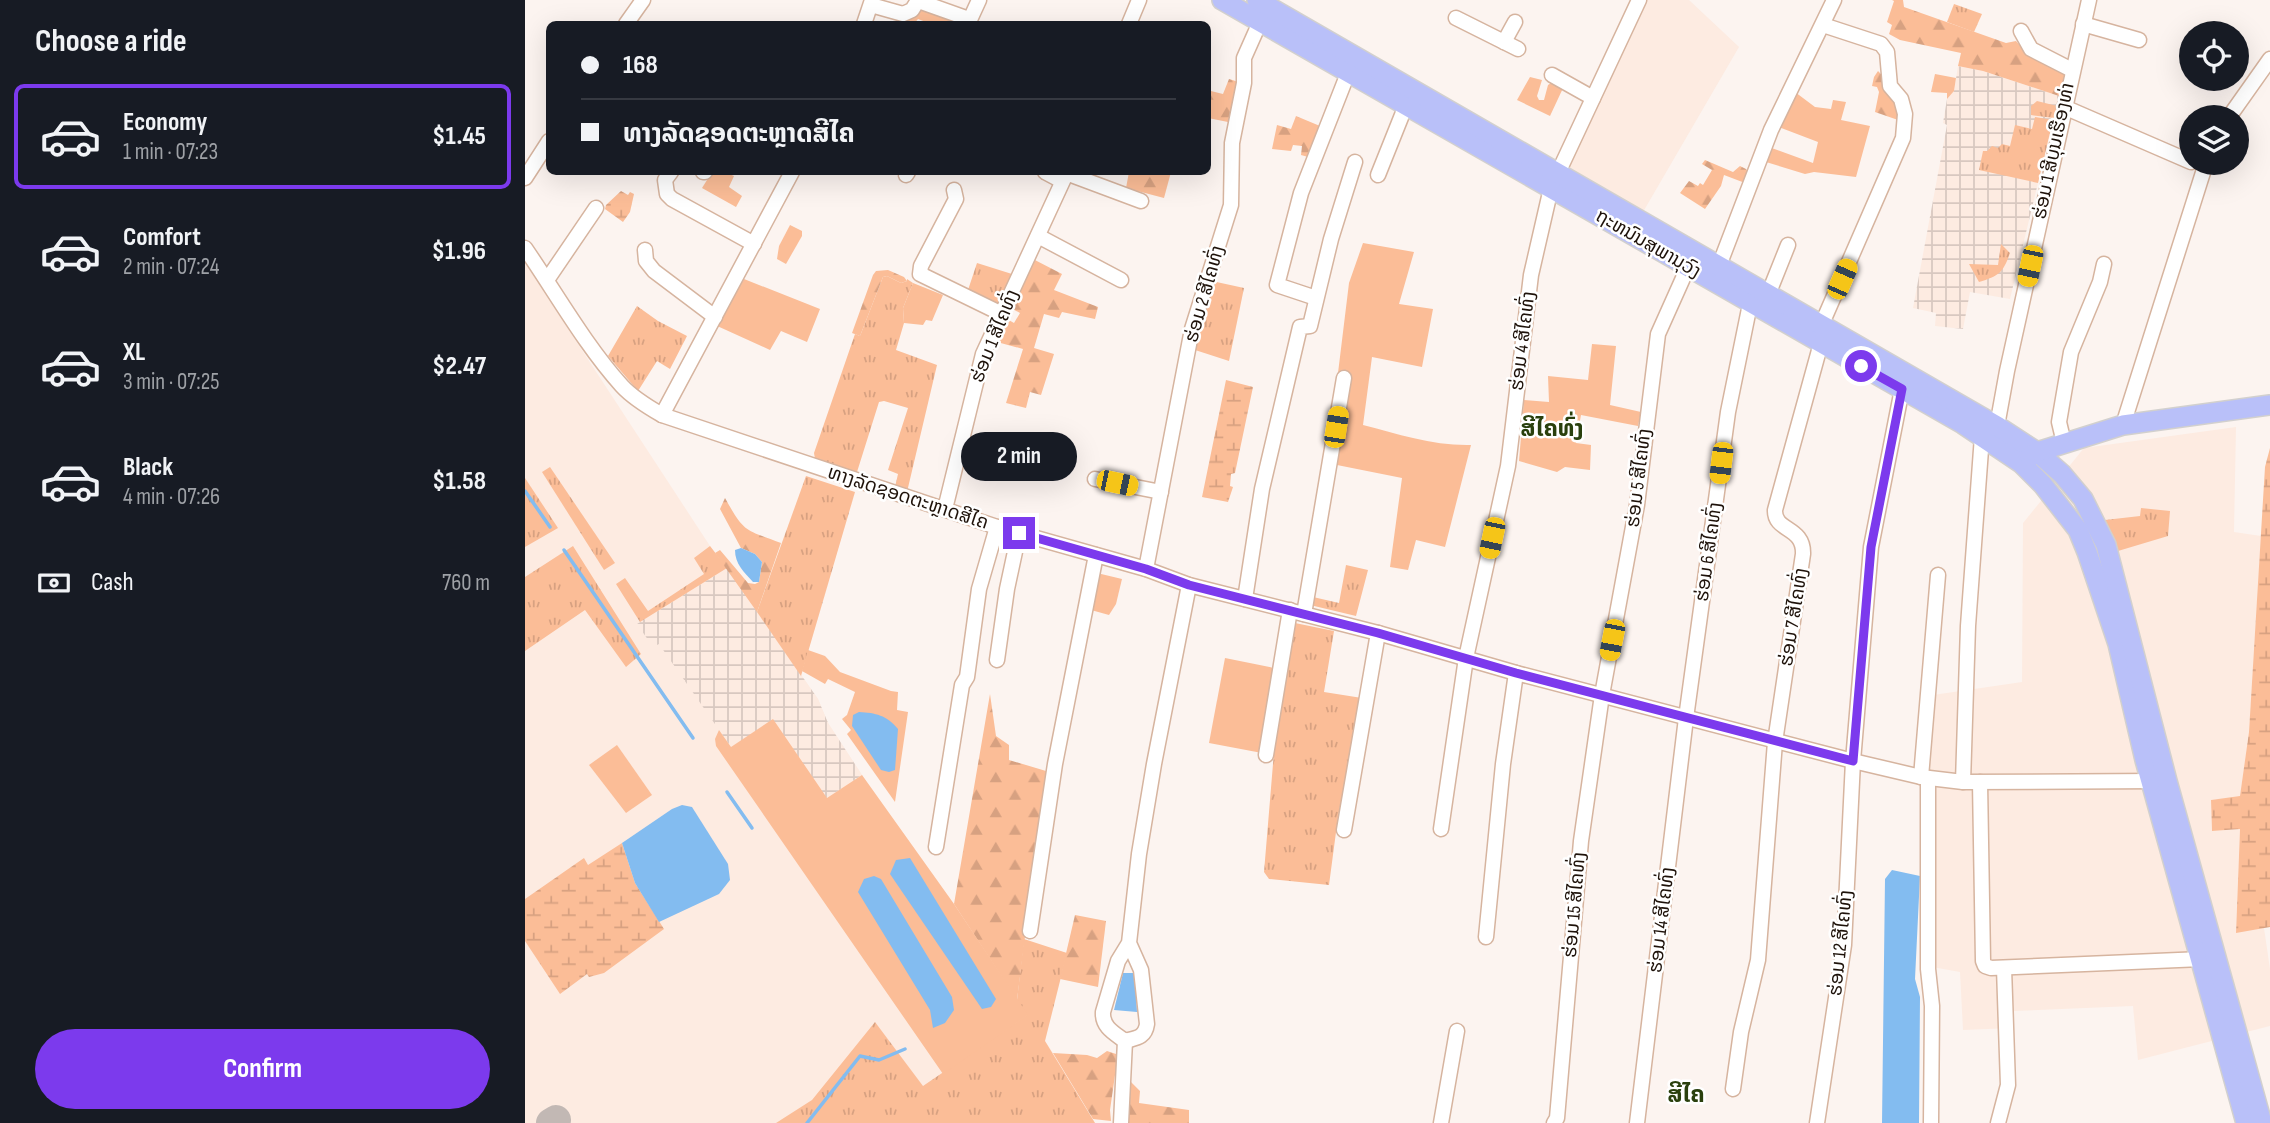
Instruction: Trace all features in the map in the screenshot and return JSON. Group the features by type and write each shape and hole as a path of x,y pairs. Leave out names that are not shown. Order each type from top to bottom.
{"highway":[{"name":"ຖະຫນົນສຸພານຸວົງ","path":"1222,0 1406,105 1719,266 1768,295 1902,389 1990,431"},
{"name":"ຖະຫນົນສຸພານຸວົງ","path":"1259,1 1750,304 1821,334 2062,474 2083,499 2106,544 2159,781"},
{"path":"2029,457 2123,425 2270,405"},
{"name":"ຖະຫນົນສຸພານຸວົງ","path":"2029,457 2077,530 2087,552 2159,781"},
{"path":"2159,781 2202,959 2246,1123"},
{"path":"2159,781 2262,1123"}],"street":[{"path":"629,21 643,0"},
{"path":"969,21 979,0"},
{"path":"1130,21 1139,0"},
{"path":"1719,266 1771,130 1805,55 1834,0"},
{"name":"ຮ່ອມ 1 ສີບຸນເຮືອງທ່າ","path":"1962,782 1968,626 1990,431 2007,371 2089,0"},
{"name":"ຮ່ອມ 4 ສີໄຄທົ່ງ","path":"1441,829 1466,658 1508,466 1531,275 1554,181 1636,1"},
{"path":"865,21 871,2 903,14 912,10 917,2 921,2 967,21"},
{"path":"1456,18 1518,49"},
{"name":"ຮ່ອມ 2 ສີໄຄທົ່ງ","path":"1146,569 1192,329 1231,205 1232,143 1244,83 1244,58 1260,22"},
{"path":"1504,42 1515,22"},
{"path":"2083,24 2139,40"},
{"path":"1821,334 1903,138 1905,114 1901,99 1889,83 1887,52 1881,44 1823,25"},
{"path":"2021,31 2031,49 2072,70"},
{"path":"2237,105 2270,59"},
{"path":"1315,298 1277,285 1301,193 1348,73"},
{"path":"1552,75 1593,98"},
{"path":"1378,175 1406,105"},
{"path":"2064,107 2179,156"},
{"path":"525,178 546,146"},
{"path":"1245,599 1262,489 1300,327 1310,326 1315,298 1355,162"},
{"path":"669,175 665,180 667,194 672,199 754,244"},
{"path":"662,415 790,175"},
{"path":"1065,175 1141,201"},
{"name":"ຮ່ອມ 1 ສີໄຄທົ່ງ","path":"945,509 980,364 1065,175"},
{"path":"2123,425 2195,175"},
{"path":"954,190 956,199 921,266 920,274 1002,314"},
{"path":"547,279 596,208"},
{"path":"1038,236 1121,280"},
{"path":"1768,295 1788,245"},
{"name":"ທາງລັດຊອດຕະຫຼາດສີໄຄ","path":"525,248 622,386 662,415 997,527 1146,569 1189,585 1378,633 1775,742 1925,778 1962,782 2159,781"},
{"path":"645,250 646,261 654,271 715,317"},
{"path":"2064,443 2059,422 2071,352 2100,282 2104,264"},
{"name":"ຮ່ອມ 5 ສີໄຄທົ່ງ","path":"1602,695 1637,505 1658,334 1688,267"},
{"name":"ຮ່ອມ 6 ສີໄຄທົ່ງ","path":"1686,718 1728,412 1750,304"},
{"name":"ຮ່ອມ 7 ສີໄຄທົ່ງ","path":"1775,742 1804,544 1798,535 1779,523 1775,510 1821,334"},
{"path":"1266,755 1345,378"},
{"name":"ຮ່ອມ 12 ສີໄຄທົ່ງ","path":"1817,1123 1844,945 1853,761 1871,547 1902,389"},
{"path":"1095,479 1161,492"},
{"path":"936,847 961,685 967,677 979,589 997,527"},
{"path":"997,660 1007,589 1019,533"},
{"path":"1030,931 1055,764 1096,555"},
{"path":"1931,1123 1932,1006 1928,969 1925,778 1938,575"},
{"path":"1125,1041 1102,1021 1118,961 1129,943 1139,854 1154,764 1189,585"},
{"path":"1344,830 1378,633"},
{"path":"1486,937 1503,764 1516,673"},
{"name":"ຮ່ອມ 15 ສີໄຄທົ່ງ","path":"1556,1120 1581,841 1602,695"},
{"name":"ຮ່ອມ 14 ສີໄຄທົ່ງ","path":"1637,1123 1686,718"},
{"path":"1733,1089 1741,1032 1758,960 1775,742"},
{"path":"1979,782 1983,961 1986,966 2004,968 2202,959"},
{"path":"1125,1041 1141,1037 1146,1032 1147,1024 1141,970 1129,943"},
{"path":"1997,1123 2008,1085 2004,968"},
{"path":"1441,1123 1457,1031"},
{"path":"1121,1123 1125,1041"}],"shaded area":[{"path":"1645,0 1689,0 1739,47 1643,212 1566,169"},
{"path":"1958,66 1983,71 2059,96 2010,299 1970,292 1963,329 1935,326 1936,313 1913,308 1947,125 1943,123 1947,99 1954,91"},
{"path":"525,263 710,546 818,699 828,723 862,775 954,904 1053,1053 1095,1123 525,1123"},
{"path":"2236,427 2234,532 2261,536 2249,733 2240,797 2211,800 2212,831 2240,829 2236,932 2264,928 2270,969 2270,1026 2138,1060 2133,1006 2013,1011 2013,1028 1963,1030 1960,972 1932,967 1928,778 1933,695 2022,682 2023,523 2084,448"},
{"path":"727,568 818,699 828,723 862,775 827,798 731,747 659,644 653,647 637,624"}],"green space":[{"path":"1892,0 1903,0 1904,7 2006,43 2016,41 2025,51 2065,74 2059,96 1983,71 1958,66 1961,53 1900,40 1889,34 1892,25 1887,22 1894,1"},
{"path":"1954,4 1982,14 1974,32 1947,22"},
{"path":"922,6 960,21 907,21 902,19"},
{"path":"1878,71 1901,106 1898,120 1875,112 1879,92 1877,87 1872,86"},
{"path":"1935,74 1956,78 1954,91 1947,99 1947,93 1931,92"},
{"path":"1530,77 1542,80 1537,96 1539,100 1544,100 1548,85 1554,81 1564,86 1550,116 1517,100"},
{"path":"1229,79 1242,83 1233,123 1211,119 1211,91 1223,94"},
{"path":"1795,92 1815,107 1831,109 1833,100 1846,102 1841,120 1870,126 1856,177 1814,172 1805,174 1766,162 1769,147 1813,163 1818,142 1776,126"},
{"path":"2037,101 2057,106 2054,118 2031,115 2031,106"},
{"path":"1296,116 1320,126 1308,157 1301,155 1302,146 1293,145 1291,151 1272,149 1277,125 1291,129"},
{"path":"2035,117 2053,120 2038,183 1979,170 1983,151 1992,146 1998,148 2002,144 2010,146 2015,125 2032,129"},
{"path":"1705,160 1733,172 1740,166 1750,175 1745,183 1724,175 1721,186 1705,209 1680,193 1689,181 1698,186 1700,183 1703,185 1712,170 1702,164"},
{"path":"710,175 732,175 734,176 729,187 742,196 736,207 702,188"},
{"path":"1128,175 1170,175 1164,198 1126,188"},
{"path":"621,191 628,195 630,192 634,194 630,212 623,222 605,209"},
{"path":"790,225 802,231 802,236 786,264 777,259 779,246"},
{"path":"1363,243 1414,252 1399,304 1433,309 1422,367 1372,357 1363,425 1430,441 1471,445 1445,547 1416,540 1408,570 1390,567 1402,478 1327,463 1349,283"},
{"path":"2001,244 2010,253 2005,265 1996,275 1979,282 1969,264 1998,265"},
{"path":"1031,258 1062,274 1054,290 1098,307 1095,319 1062,312 1059,318 1044,314 1034,348 1054,354 1041,395 1030,392 1026,408 1006,403 1023,349 997,342 1007,319 1014,323 1020,313 1009,307"},
{"path":"977,263 1012,274 998,308 967,293"},
{"path":"888,270 907,281 901,283 887,276 883,277 860,336 852,333 873,275 876,271"},
{"path":"887,276 901,283 907,279 913,283 903,308 904,323 896,350 937,365 907,492 895,487 898,474 888,470 908,408 879,402 857,472 815,459 814,453 855,334 860,336 883,277"},
{"path":"744,279 820,309 807,342 781,331 770,350 715,325"},
{"path":"1212,281 1244,288 1229,361 1192,349"},
{"path":"913,283 943,295 932,321 926,320 923,325 904,323 903,308"},
{"path":"637,306 687,336 670,369 657,361 638,391 608,356"},
{"path":"1592,344 1616,346 1610,405 1641,412 1638,426 1581,415 1576,443 1591,445 1590,470 1565,467 1557,472 1519,461 1524,400 1549,402 1548,376 1588,380"},
{"path":"1226,380 1253,387 1235,473 1231,474 1230,486 1233,487 1228,502 1202,497"},
{"path":"2270,448 2270,927 2236,933 2240,829 2212,831 2211,800 2240,796 2249,732 2265,467"},
{"path":"550,467 615,563 604,570 542,472"},
{"path":"806,476 855,492 801,676 757,612"},
{"path":"525,478 558,528 525,547"},
{"path":"725,498 747,529 781,543 757,612 715,553 720,550 748,583 759,582 762,562 755,554 741,548 720,509"},
{"path":"2141,508 2170,511 2168,536 2118,551 2105,520 2140,516"},
{"path":"573,546 641,654 626,667 585,610 525,651 525,577"},
{"path":"710,546 727,568 640,622 616,584 625,578 648,611 704,574 694,558"},
{"path":"1346,565 1368,570 1356,616 1310,605 1313,597 1339,603"},
{"path":"1097,573 1122,579 1116,604 1109,615 1091,610"},
{"path":"1295,623 1334,631 1324,692 1362,698 1338,817 1329,885 1269,879 1264,872 1274,752"},
{"path":"808,650 825,656 840,672 898,692 897,710 908,712 895,802 847,734 851,730 842,719 847,715 855,692 828,679 825,684 802,671"},
{"path":"1225,658 1279,669 1262,753 1209,743"},
{"path":"990,694 996,736 1009,745 1009,760 1046,771 1017,1000 954,904"},
{"path":"773,719 827,798 862,775 954,904 1028,1015 943,1074 716,746 715,739 719,730 731,747"},
{"path":"617,745 652,795 626,813 589,765"},
{"path":"622,843 635,883 664,929 604,973 589,977 587,974 560,994 525,941 525,899 584,858 588,865"},
{"path":"1075,915 1106,921 1098,987 1060,979"},
{"path":"1024,939 1067,953 1045,1041 1095,1123 776,1123 812,1100 875,1022 923,1086 1027,1015 1017,1000"},
{"path":"1107,1051 1116,1054 1117,1061 1111,1121 1093,1119 1053,1053 1097,1058"},
{"path":"1131,1082 1140,1091 1139,1103 1189,1110 1189,1123 1127,1123"}],"water":[{"path":"741,548 755,554 762,562 759,582 753,582 738,564 735,550"},
{"path":"859,712 880,716 898,729 895,770 881,770 852,726 853,715"},
{"path":"682,805 692,807 728,864 730,880 719,894 659,922 635,883 622,843"},
{"path":"910,858 996,999 991,1007 982,1009 890,874 896,860"},
{"path":"1892,870 1920,876 1915,979 1920,997 1919,1123 1882,1123 1885,879"},
{"path":"874,876 881,879 952,997 954,1010 945,1023 933,1028 930,1010 858,892 864,879"},
{"path":"1123,973 1135,973 1137,1012 1114,1010"}],"waterway":[{"path":"525,491 550,527"},
{"path":"564,550 693,738"},
{"path":"727,792 752,828"},
{"path":"807,1123 860,1056 879,1060 905,1049"}],"taxiway":[{"path":"551,1123 556,1120"}],"district":[{"name":"ສີໄຄທົ່ງ","path":"1552,429"},
{"name":"ສີໄຄ","path":"1686,1095"}],"route":[{"path":"1019,533 1146,569 1189,585 1853,761 1871,547 1902,389 1861,366"}]}
